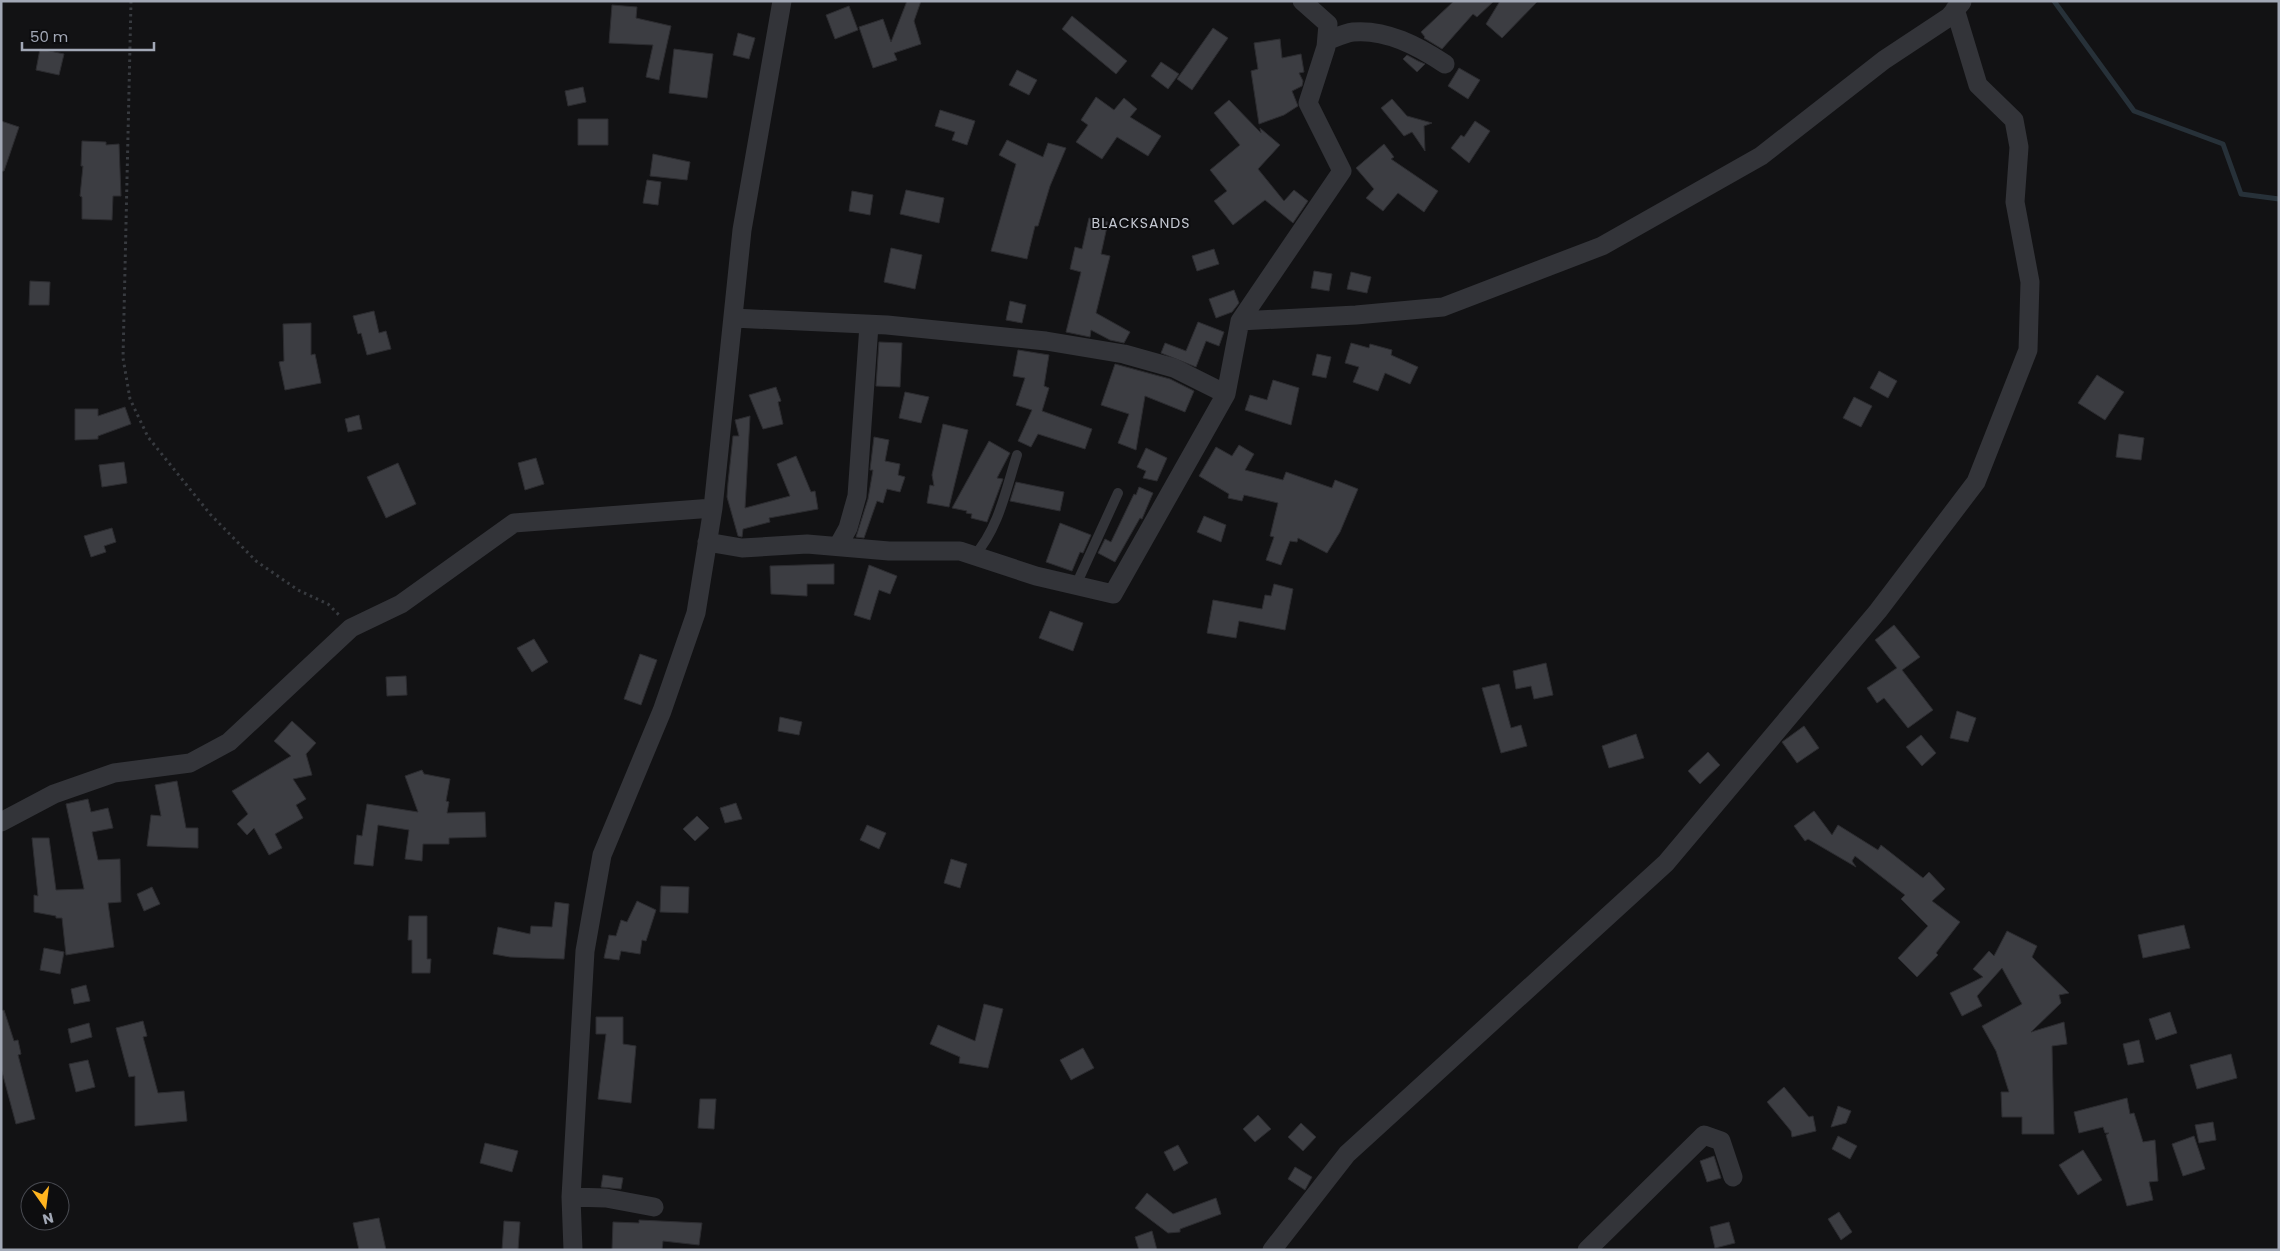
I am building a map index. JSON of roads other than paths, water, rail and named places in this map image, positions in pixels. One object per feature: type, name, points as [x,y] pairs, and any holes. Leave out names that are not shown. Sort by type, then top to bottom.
[{"type":"street","points":[[573,1250],[571,1197],[586,951],[602,855],[662,711],[696,613],[713,508],[742,230],[782,1]]},
{"type":"street","points":[[708,542],[742,548],[807,544],[889,550],[960,551],[1036,576],[1113,594],[1226,394],[1240,321],[1342,171],[1308,103],[1327,41],[1328,24],[1302,1]]},
{"type":"street","points":[[1240,321],[1356,315],[1443,307],[1602,246],[1761,156],[1884,60],[1949,17],[1959,5]]},
{"type":"street","points":[[1272,1250],[1347,1154],[1666,863],[1878,611],[1976,482],[2028,350],[2030,282],[2015,202],[2019,147],[2014,120],[1978,85],[1959,5]]},
{"type":"street","points":[[1327,41],[1352,32],[1383,34],[1426,51],[1445,64]]},
{"type":"street","points":[[733,318],[869,325],[1016,337],[1124,354],[1174,368],[1226,394]]},
{"type":"street","points":[[838,546],[848,528],[857,496],[869,325]]},
{"type":"street","points":[[1,822],[54,794],[106,776],[190,763],[229,742],[351,628],[401,604],[514,523],[713,508]]},
{"type":"street","points":[[1587,1250],[1704,1135],[1722,1141],[1733,1177]]},
{"type":"street","points":[[571,1197],[606,1198],[654,1207]]},
{"type":"lane","points":[[974,556],[985,543],[998,516],[1018,455]]},
{"type":"lane","points":[[1076,585],[1118,493]]},
{"type":"waterway","points":[[2054,1],[2134,111],[2223,144],[2241,194],[2279,199]]},
{"type":"district","name":"BLACKSANDS","points":[[1141,223]]}]
